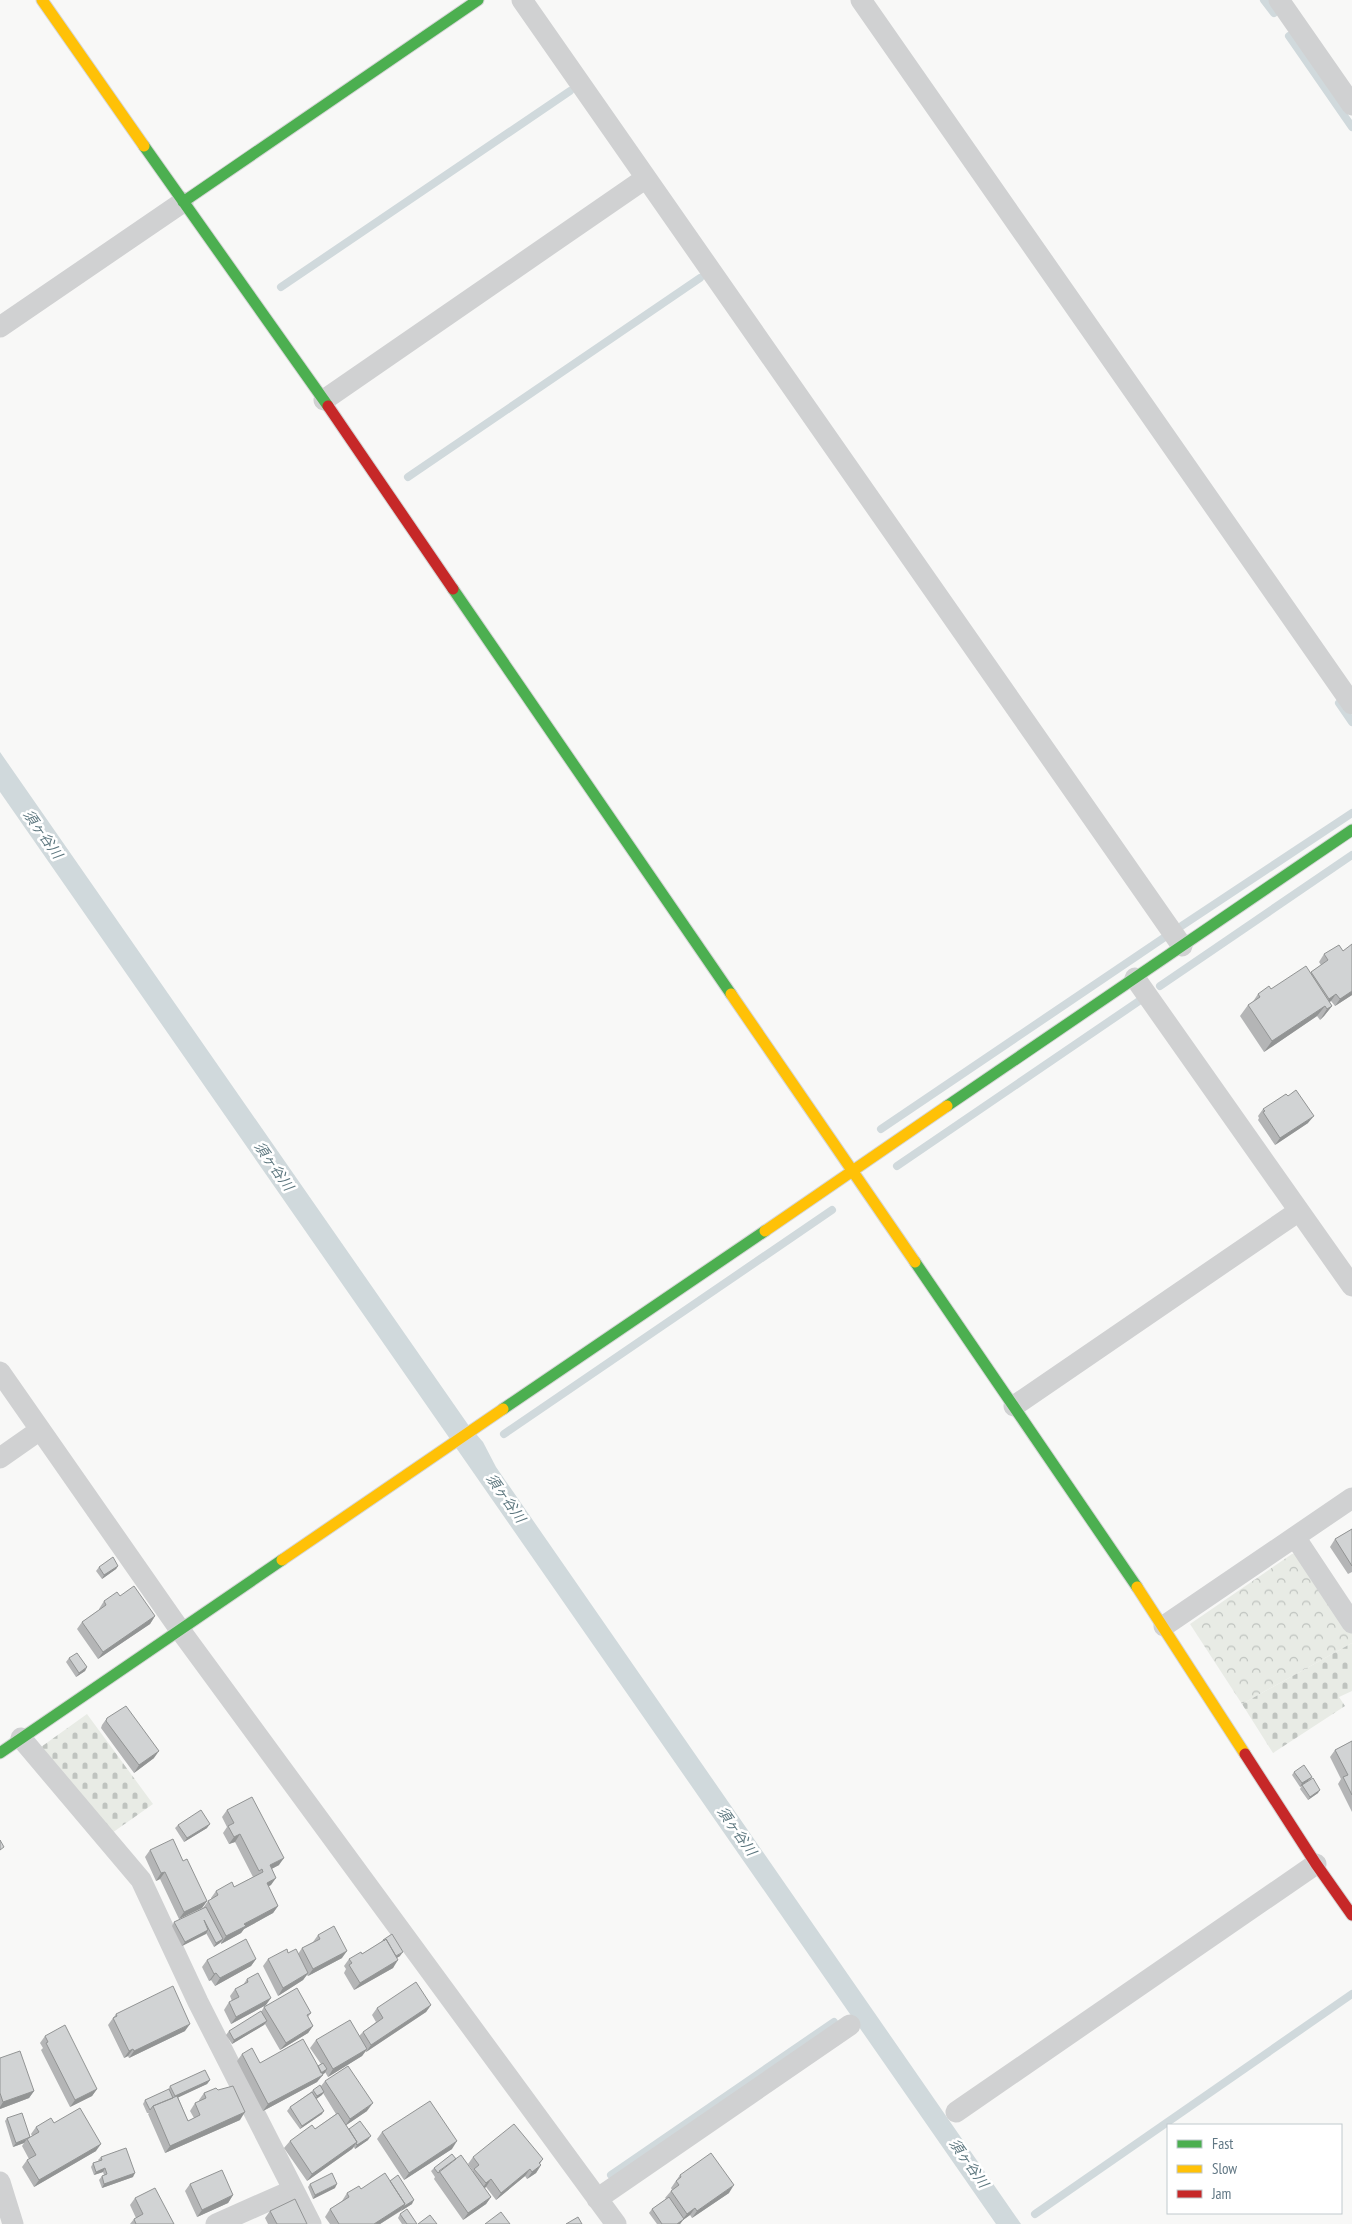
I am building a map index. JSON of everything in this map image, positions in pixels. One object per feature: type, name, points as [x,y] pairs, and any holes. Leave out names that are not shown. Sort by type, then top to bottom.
[{"type":"street","points":[[42,0],[324,400],[1014,1406],[1164,1626],[1316,1864],[1352,1915]]},
{"type":"street","points":[[0,327],[478,0]]},
{"type":"street","points":[[522,0],[1182,946]]},
{"type":"street","points":[[861,0],[1352,704]]},
{"type":"street","points":[[1279,0],[1352,105]]},
{"type":"street","points":[[324,400],[646,178]]},
{"type":"street","points":[[0,1753],[1352,830]]},
{"type":"street","points":[[1135,978],[1352,1286]]},
{"type":"street","points":[[1014,1406],[1299,1211]]},
{"type":"street","points":[[0,1372],[180,1630],[616,2224]]},
{"type":"street","points":[[0,1458],[40,1430]]},
{"type":"street","points":[[1164,1626],[1352,1498]]},
{"type":"street","points":[[1295,1537],[1352,1623]]},
{"type":"street","points":[[21,1738],[141,1880],[198,2002],[311,2224]]},
{"type":"street","points":[[956,2112],[1316,1864]]},
{"type":"street","points":[[597,2199],[850,2025]]},
{"type":"street","points":[[0,2182],[13,2224]]},
{"type":"street","points":[[216,2224],[294,2190]]},
{"type":"green space","points":[[1292,1554],[1302,1554],[1352,1633],[1352,1643],[1242,1704],[1190,1624]]},
{"type":"green space","points":[[1352,1643],[1352,1691],[1339,1697],[1345,1706],[1273,1753],[1242,1704]]},
{"type":"green space","points":[[87,1714],[153,1804],[112,1833],[41,1747]]},
{"type":"water","name":"須ヶ谷川","points":[[0,752],[469,1426],[483,1442],[496,1467],[1021,2224],[996,2224],[0,792]]},
{"type":"building","points":[[1352,944],[1352,991],[1340,999],[1336,994],[1329,999],[1311,972],[1328,960],[1324,954],[1339,945],[1343,951]]},
{"type":"building","points":[[1306,966],[1332,1006],[1327,1009],[1325,1006],[1272,1041],[1248,1005],[1260,997],[1258,994],[1269,986],[1271,989]]},
{"type":"building","points":[[1296,1090],[1314,1116],[1280,1138],[1263,1112],[1265,1111],[1263,1109],[1286,1094],[1288,1096]]},
{"type":"building","points":[[1352,1529],[1352,1566],[1335,1539]]},
{"type":"building","points":[[113,1557],[118,1566],[104,1575],[99,1567]]},
{"type":"building","points":[[134,1586],[155,1616],[103,1652],[82,1622],[106,1605],[104,1601],[117,1592],[120,1596]]},
{"type":"building","points":[[77,1653],[87,1667],[79,1673],[69,1658]]},
{"type":"building","points":[[126,1706],[159,1751],[139,1765],[106,1721],[107,1718]]},
{"type":"building","points":[[1352,1741],[1352,1795],[1343,1777],[1348,1775],[1335,1750]]},
{"type":"building","points":[[1304,1765],[1312,1777],[1302,1783],[1294,1772]]},
{"type":"building","points":[[1313,1778],[1320,1790],[1310,1797],[1302,1785]]},
{"type":"building","points":[[252,1797],[284,1858],[270,1865],[276,1878],[267,1883],[278,1906],[226,1936],[208,1901],[218,1895],[216,1891],[232,1882],[234,1887],[263,1872],[262,1869],[259,1871],[240,1834],[234,1837],[228,1826],[234,1823],[227,1810]]},
{"type":"building","points":[[201,1810],[210,1824],[187,1838],[178,1825]]},
{"type":"building","points":[[173,1839],[183,1861],[187,1859],[207,1901],[184,1912],[165,1872],[161,1873],[150,1850]]},
{"type":"building","points":[[0,1840],[4,1847],[0,1850]]},
{"type":"building","points":[[206,1907],[223,1939],[216,1943],[204,1920],[208,1930],[185,1942],[174,1922]]},
{"type":"building","points":[[334,1926],[347,1951],[313,1969],[302,1948],[320,1939],[318,1935]]},
{"type":"building","points":[[392,1934],[403,1952],[396,1956],[386,1939],[383,1940]]},
{"type":"building","points":[[246,1939],[256,1959],[220,1978],[216,1973],[214,1974],[207,1960]]},
{"type":"building","points":[[386,1939],[398,1960],[360,1983],[349,1965],[352,1963],[349,1959],[361,1952],[362,1954]]},
{"type":"building","points":[[287,1949],[288,1953],[296,1949],[308,1973],[283,1988],[268,1959]]},
{"type":"building","points":[[258,1973],[271,1998],[236,2017],[229,2002],[239,1997],[235,1989],[248,1982],[247,1979]]},
{"type":"building","points":[[416,1982],[431,2005],[371,2045],[363,2032],[383,2018],[377,2008]]},
{"type":"building","points":[[173,1986],[190,2024],[134,2051],[133,2049],[129,2051],[113,2018],[117,2016],[116,2014]]},
{"type":"building","points":[[297,1988],[311,2013],[307,2015],[313,2026],[286,2043],[264,2007]]},
{"type":"building","points":[[261,2011],[267,2021],[234,2040],[229,2031]]},
{"type":"building","points":[[350,2020],[367,2049],[333,2069],[316,2040]]},
{"type":"building","points":[[65,2025],[97,2089],[75,2100],[46,2043],[48,2042],[45,2036]]},
{"type":"building","points":[[303,2039],[323,2075],[268,2104],[242,2054],[252,2048],[260,2063]]},
{"type":"building","points":[[20,2051],[34,2091],[3,2102],[0,2093],[0,2058]]},
{"type":"building","points":[[323,2063],[327,2069],[321,2073],[318,2066]]},
{"type":"building","points":[[348,2066],[373,2103],[350,2119],[325,2081]]},
{"type":"building","points":[[205,2070],[210,2080],[175,2096],[170,2086]]},
{"type":"building","points":[[320,2085],[324,2092],[317,2096],[313,2090]]},
{"type":"building","points":[[233,2086],[245,2112],[170,2146],[153,2106],[177,2096],[188,2121],[200,2115],[195,2103],[206,2098],[204,2093],[216,2088],[218,2090]]},
{"type":"building","points":[[169,2089],[173,2098],[153,2106],[150,2110],[145,2100]]},
{"type":"building","points":[[312,2092],[324,2111],[302,2126],[290,2107]]},
{"type":"building","points":[[430,2101],[457,2141],[409,2173],[382,2132]]},
{"type":"building","points":[[80,2108],[101,2144],[39,2180],[27,2160],[36,2155],[27,2139],[39,2132],[36,2127],[51,2118],[54,2123]]},
{"type":"building","points":[[22,2113],[30,2137],[16,2143],[7,2118]]},
{"type":"building","points":[[338,2113],[357,2142],[312,2174],[290,2141],[312,2125],[315,2129]]},
{"type":"building","points":[[360,2121],[371,2136],[357,2145],[349,2129]]},
{"type":"building","points":[[514,2124],[543,2159],[539,2163],[541,2165],[532,2172],[530,2169],[501,2193],[491,2179],[486,2183],[474,2169],[479,2165],[473,2157]]},
{"type":"building","points":[[126,2148],[135,2173],[104,2184],[102,2176],[107,2174],[105,2168],[96,2172],[93,2163],[102,2160],[101,2157]]},
{"type":"building","points":[[711,2153],[734,2185],[697,2211],[695,2208],[687,2214],[671,2191],[679,2185],[676,2181],[681,2177],[680,2175]]},
{"type":"building","points":[[452,2154],[456,2159],[438,2173],[434,2168]]},
{"type":"building","points":[[461,2155],[491,2197],[468,2213],[439,2171]]},
{"type":"building","points":[[222,2170],[233,2195],[202,2210],[190,2184]]},
{"type":"building","points":[[332,2173],[337,2184],[315,2195],[310,2184]]},
{"type":"building","points":[[385,2173],[405,2204],[374,2224],[339,2224],[330,2209],[349,2197],[347,2193],[359,2186],[361,2189]]},
{"type":"building","points":[[398,2175],[414,2200],[403,2207],[405,2204],[390,2181]]},
{"type":"building","points":[[155,2188],[174,2224],[136,2224],[134,2219],[143,2214],[135,2198]]},
{"type":"building","points":[[669,2197],[684,2219],[677,2224],[662,2224],[652,2209]]},
{"type":"building","points":[[295,2199],[307,2224],[277,2224],[270,2211]]},
{"type":"building","points":[[407,2209],[417,2224],[407,2224],[400,2214]]},
{"type":"building","points":[[501,2212],[510,2224],[485,2224]]},
{"type":"building","points":[[430,2215],[437,2224],[418,2224]]},
{"type":"building","points":[[578,2217],[582,2224],[566,2224]]},
{"type":"waterway","points":[[1264,0],[1274,13]]},
{"type":"waterway","points":[[1289,36],[1352,127]]},
{"type":"waterway","points":[[281,287],[570,91]]},
{"type":"waterway","points":[[408,477],[700,278]]},
{"type":"waterway","points":[[1339,703],[1352,722]]},
{"type":"waterway","points":[[1180,927],[1352,813]]},
{"type":"waterway","points":[[1160,986],[1352,855]]},
{"type":"waterway","points":[[881,1129],[1165,937]]},
{"type":"waterway","points":[[897,1166],[1142,999]]},
{"type":"waterway","points":[[504,1434],[832,1210]]},
{"type":"waterway","points":[[1035,2214],[1352,1994]]},
{"type":"waterway","points":[[611,2175],[834,2022]]},
{"type":"traffic: fast","points":[[183,202],[478,0]]},
{"type":"traffic: fast","points":[[144,146],[328,406]]},
{"type":"traffic: fast","points":[[453,589],[731,994]]},
{"type":"traffic: fast","points":[[947,1106],[1352,830]]},
{"type":"traffic: fast","points":[[503,1409],[765,1231]]},
{"type":"traffic: fast","points":[[915,1262],[1137,1587]]},
{"type":"traffic: fast","points":[[0,1753],[282,1560]]},
{"type":"traffic: slow","points":[[42,0],[144,146]]},
{"type":"traffic: slow","points":[[731,994],[915,1262]]},
{"type":"traffic: slow","points":[[765,1231],[947,1106]]},
{"type":"traffic: slow","points":[[282,1560],[503,1409]]},
{"type":"traffic: slow","points":[[1137,1587],[1245,1754]]},
{"type":"traffic: jam","points":[[328,406],[453,589]]},
{"type":"traffic: jam","points":[[1245,1754],[1316,1864],[1352,1915]]}]
